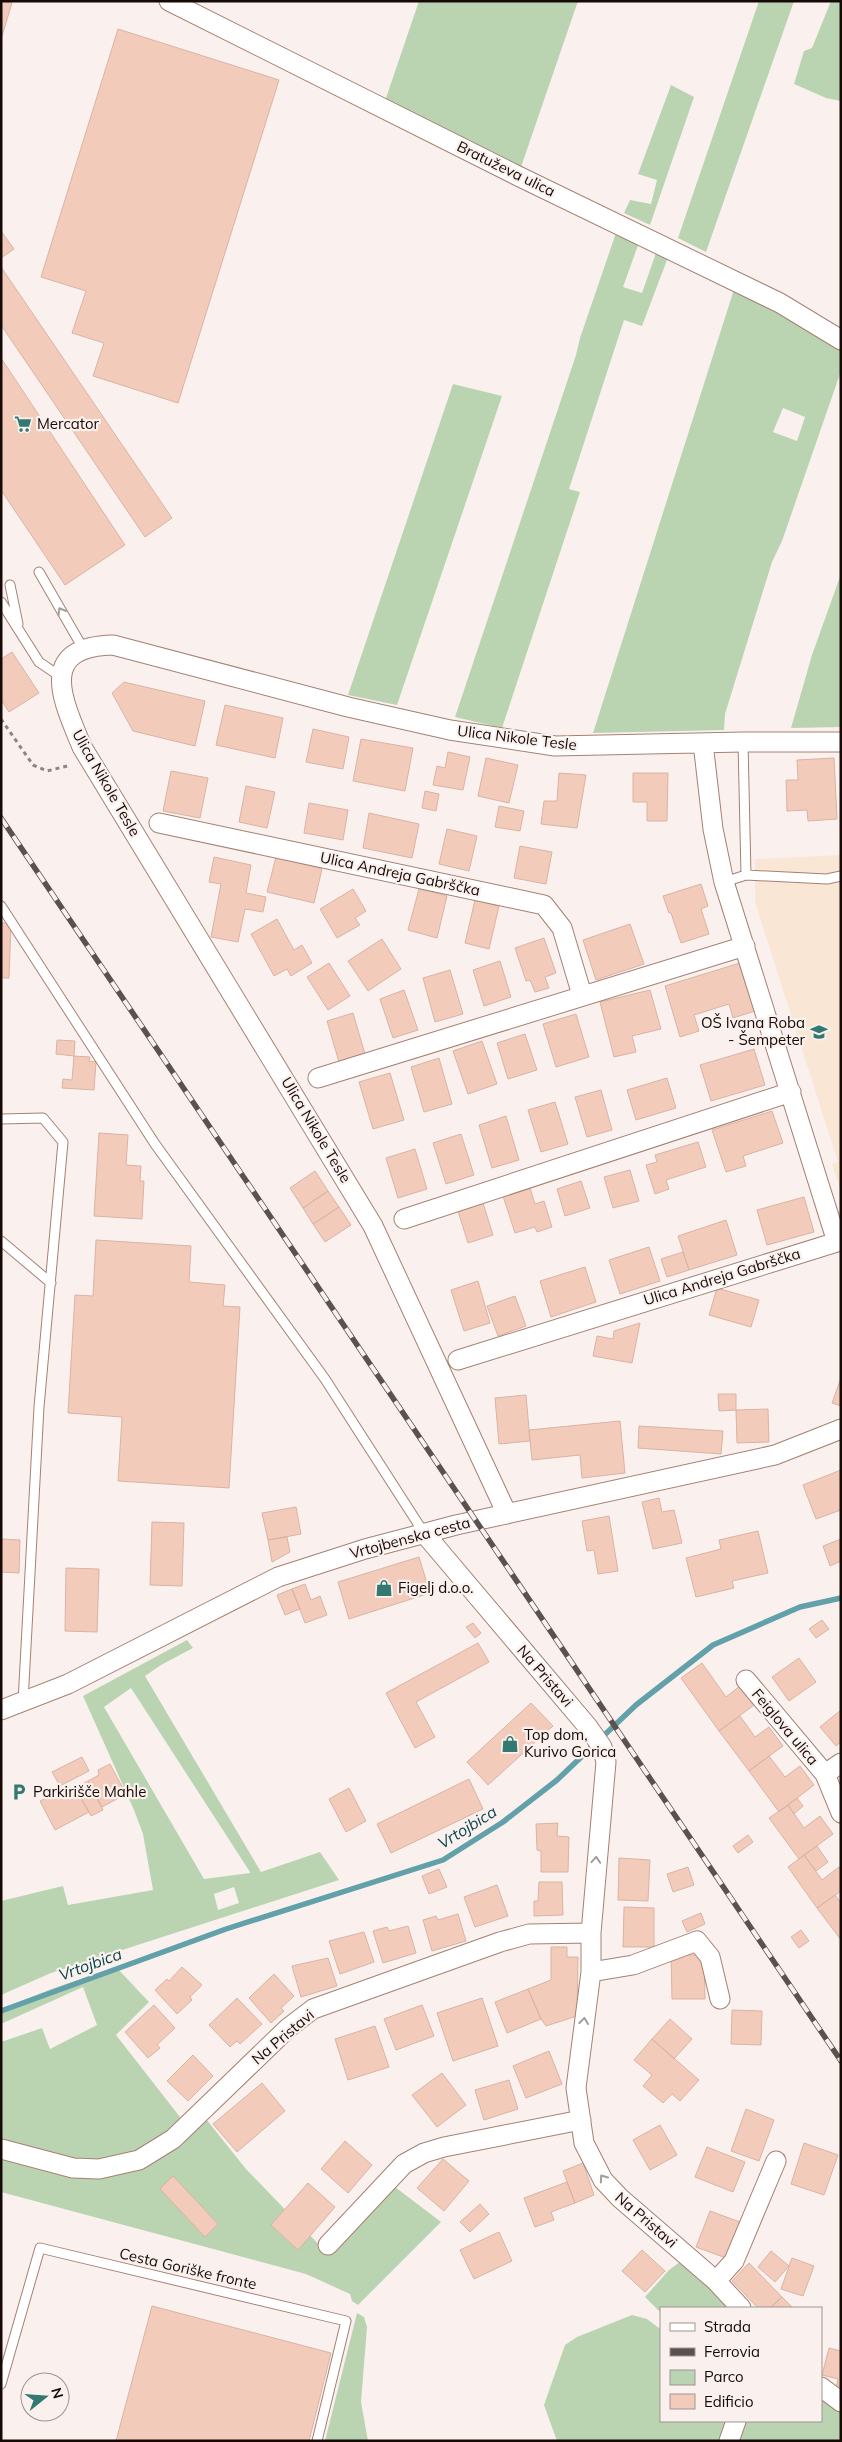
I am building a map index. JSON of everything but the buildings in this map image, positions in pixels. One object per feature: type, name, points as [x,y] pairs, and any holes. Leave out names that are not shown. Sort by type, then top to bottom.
[{"type":"street","name":"Bratuževa ulica","points":[[169,1],[516,175],[780,303],[841,340]]},
{"type":"street","name":"Ulica Nikole Tesle","points":[[507,1514],[373,1226],[89,758],[63,702],[61,677],[70,657],[93,646],[113,645],[366,711],[450,730],[555,746],[841,742]]},
{"type":"street","name":"Ulica Andreja Gabrščka","points":[[458,1360],[837,1242],[724,882],[713,828],[704,743]]},
{"type":"street","name":"Ulica Andreja Gabrščka","points":[[159,823],[544,905],[562,928],[582,995]]},
{"type":"street","points":[[318,1078],[745,946]]},
{"type":"street","points":[[404,1219],[791,1092]]},
{"type":"street","name":"Vrtojbenska cesta","points":[[1,1710],[68,1684],[278,1577],[365,1549],[424,1533],[776,1455],[841,1429]]},
{"type":"street","name":"Na Pristavi","points":[[424,1533],[588,1727],[602,1747],[606,1762],[591,1933],[591,1972],[576,2088],[584,2143],[603,2180],[620,2198],[716,2281],[740,2307]]},
{"type":"street","name":"Feiglova ulica","points":[[746,1680],[825,1774],[841,1813]]},
{"type":"street","name":"Feiglova ulica","points":[[825,1774],[841,1763]]},
{"type":"street","name":"Na Pristavi","points":[[1,2149],[73,2168],[99,2169],[139,2160],[173,2139],[288,2028],[313,2009],[507,1940],[529,1934],[591,1933]]},
{"type":"street","points":[[591,1972],[634,1965],[697,1940],[710,1957],[720,1999]]},
{"type":"street","points":[[328,2245],[404,2164],[424,2153],[444,2147],[581,2120]]},
{"type":"street","points":[[716,2281],[734,2261],[776,2161]]},
{"type":"street","points":[[822,2387],[841,2402]]},
{"type":"street","points":[[729,2441],[736,2422]]},
{"type":"lane","points":[[39,572],[84,650]]},
{"type":"lane","points":[[10,585],[19,630]]},
{"type":"lane","points":[[1,602],[39,662],[61,677]]},
{"type":"lane","points":[[743,742],[746,875]]},
{"type":"lane","points":[[724,882],[746,875],[827,879],[841,876]]},
{"type":"lane","points":[[1,906],[155,1144],[325,1379],[424,1533]]},
{"type":"lane","points":[[1,1119],[43,1118],[63,1142],[39,1407],[23,1702]]},
{"type":"lane","points":[[1,1241],[51,1283]]},
{"type":"lane","name":"Cesta Goriške fronte","points":[[1,2384],[40,2248],[346,2320],[317,2441]]},
{"type":"path","points":[[1,719],[33,765],[47,771],[89,758]]},
{"type":"shaded area","name":"OŠ Ivana Roba - Šempeter","points":[[841,855],[841,1192],[832,1164],[838,1162],[755,902],[755,859]]},
{"type":"green space","points":[[419,1],[578,1],[521,167],[385,101]]},
{"type":"green space","points":[[759,1],[794,1],[706,252],[678,238]]},
{"type":"green space","points":[[831,1],[841,1],[841,101],[826,98],[794,84],[804,51],[812,48]]},
{"type":"green space","points":[[671,85],[694,97],[650,225],[624,213],[630,200],[651,204],[657,180],[638,174]]},
{"type":"green space","points":[[618,227],[641,237],[623,287],[642,293],[658,247],[670,252],[642,326],[624,320],[569,489],[580,492],[502,728],[455,717],[576,355],[580,338]]},
{"type":"green space","points":[[736,283],[841,348],[841,371],[782,541],[772,562],[725,714],[724,730],[593,733]],"holes":[[[783,408],[805,417],[797,441],[773,432]]]},
{"type":"green space","points":[[453,384],[502,396],[397,705],[348,695]]},
{"type":"green space","points":[[841,574],[841,727],[791,728],[812,655]]},
{"type":"green space","points":[[187,1640],[193,1648],[145,1676],[261,1872],[320,1852],[339,1880],[51,1973],[1,1995],[1,1901],[63,1886],[68,1905],[153,1890],[143,1834],[83,1696]],"holes":[[[131,1688],[250,1872],[250,1873],[204,1879],[104,1707]],[[234,1887],[239,1903],[218,1910],[214,1894]]]},
{"type":"green space","points":[[116,1967],[149,2002],[116,2035],[180,2117],[176,2125],[142,2150],[86,2164],[1,2143],[1,2042],[42,2028],[50,2049],[97,2025],[83,1987],[1,2024],[1,2009],[54,1988]]},
{"type":"green space","points":[[206,2119],[246,2169],[328,2254],[395,2187],[441,2222],[358,2305],[352,2301],[350,2294],[306,2274],[1,2192],[1,2154],[81,2176]]},
{"type":"green space","points":[[684,2259],[733,2307],[660,2307],[660,2312],[645,2297],[669,2270]]},
{"type":"green space","points":[[357,2313],[364,2317],[367,2327],[361,2402],[368,2441],[325,2441]]},
{"type":"green space","points":[[632,2315],[647,2319],[660,2327],[660,2422],[822,2422],[822,2394],[841,2412],[841,2441],[557,2441],[544,2405],[565,2345],[577,2337]]},
{"type":"waterway","name":"Vrtojbica","points":[[1,2011],[226,1929],[443,1860],[503,1822],[557,1780],[636,1705],[713,1645],[800,1607],[841,1598]]},
{"type":"railway","points":[[1,818],[841,2061]]},
{"type":"place","name":"Mercator","points":[[23,424]]},
{"type":"place","name":"OŠ Ivana Roba - Šempeter","points":[[819,1032]]},
{"type":"place","name":"Figelj d.o.o.","points":[[384,1588]]},
{"type":"place","name":"Top dom, Kurivo Gorica","points":[[510,1744]]},
{"type":"place","name":"Parkirišče Mahle","points":[[19,1792]]}]
